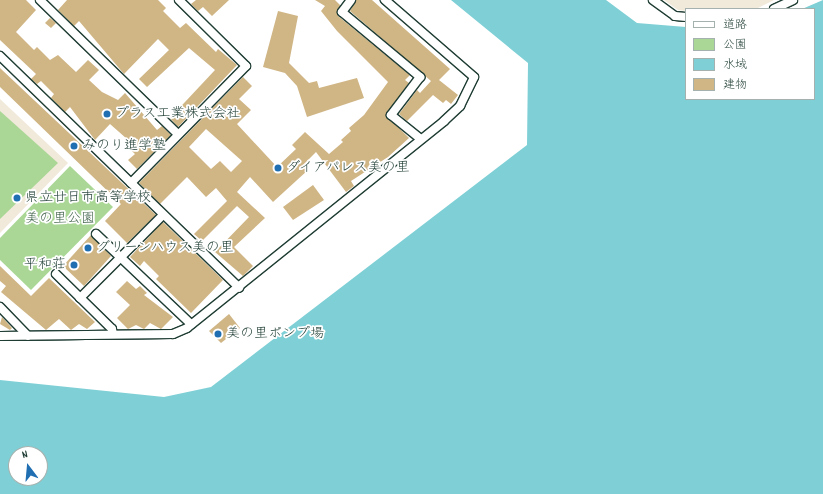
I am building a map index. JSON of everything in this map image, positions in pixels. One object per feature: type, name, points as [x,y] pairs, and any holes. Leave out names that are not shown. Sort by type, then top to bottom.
[{"type":"street","points":[[40,0],[178,134]]},
{"type":"street","points":[[132,183],[178,134],[246,66],[179,0]]},
{"type":"street","points":[[351,0],[342,12],[420,77],[391,115],[421,139]]},
{"type":"street","points":[[0,336],[173,334],[192,324],[239,288],[460,106],[474,77],[385,0]]},
{"type":"street","points":[[652,0],[675,16],[685,17]]},
{"type":"street","points":[[776,8],[793,0]]},
{"type":"street","points":[[0,56],[239,288]]},
{"type":"street","points":[[80,298],[120,256],[163,215]]},
{"type":"street","points":[[96,234],[192,324]]},
{"type":"street","points":[[56,274],[113,334]]},
{"type":"street","points":[[0,307],[28,336]]},
{"type":"shaded area","points":[[664,0],[774,0],[758,8],[685,8],[685,11],[678,10]]},
{"type":"shaded area","name":"県立廿日市高等学校","points":[[0,99],[68,163],[0,233]]},
{"type":"green space","name":"県立廿日市高等学校","points":[[0,111],[58,163],[0,219]]},
{"type":"green space","name":"美の里公園","points":[[70,166],[113,207],[31,290],[0,260],[0,238]]},
{"type":"water","points":[[451,0],[606,0],[637,23],[685,27],[685,100],[815,100],[815,8],[804,8],[823,0],[823,494],[0,494],[0,380],[164,397],[211,387],[527,145],[528,63]]},
{"type":"building","points":[[0,0],[26,0],[36,10],[16,32],[34,50],[37,47],[50,60],[58,55],[76,72],[88,60],[99,70],[89,80],[102,92],[118,100],[125,93],[157,130],[162,126],[171,135],[137,169],[128,160],[135,154],[124,143],[127,139],[110,124],[95,140],[70,107],[65,112],[51,98],[54,94],[41,81],[37,84],[31,79],[36,74],[0,40]]},
{"type":"building","points":[[67,0],[158,0],[166,8],[163,11],[180,28],[186,23],[216,52],[218,49],[237,65],[178,127],[170,118],[215,70],[189,48],[147,87],[139,79],[169,50],[158,39],[124,74],[79,21],[74,26],[58,10]]},
{"type":"building","points":[[196,0],[229,0],[212,16],[203,7],[198,11],[191,4]]},
{"type":"building","points":[[315,0],[335,0],[340,5],[338,16],[410,75],[405,80],[409,83],[386,115],[409,138],[388,157],[351,181],[354,186],[346,192],[316,152],[303,165],[308,170],[273,202],[250,177],[237,192],[265,218],[234,247],[253,266],[243,276],[215,252],[249,217],[237,206],[202,241],[194,234],[227,201],[216,188],[206,197],[187,177],[160,204],[139,183],[243,77],[252,86],[239,99],[251,110],[237,124],[277,167],[296,149],[292,145],[305,132],[329,154],[343,142],[341,140],[351,131],[349,128],[364,115],[388,82],[337,31],[321,11],[325,6]],"holes":[[[206,129],[242,161],[231,172],[220,161],[211,169],[189,147]]]},
{"type":"building","points":[[356,0],[372,0],[450,69],[439,80],[458,95],[451,104],[446,100],[443,103],[433,95],[407,121],[399,114],[417,90],[420,93],[431,81],[350,11]]},
{"type":"building","points":[[278,11],[298,16],[289,63],[309,83],[317,81],[319,88],[357,78],[364,98],[307,117],[297,86],[285,73],[263,67]]},
{"type":"building","points":[[50,18],[56,23],[51,28],[45,23]]},
{"type":"building","points":[[0,68],[156,215],[127,243],[105,221],[121,204],[0,87]]},
{"type":"building","points":[[313,185],[324,200],[293,220],[283,207]]},
{"type":"building","points":[[163,222],[223,280],[191,313],[156,279],[159,276],[144,261],[140,266],[130,257]]},
{"type":"building","points":[[91,235],[111,256],[84,286],[63,266]]},
{"type":"building","points":[[0,266],[31,296],[49,278],[95,322],[87,329],[79,324],[71,330],[59,319],[46,330],[1,292],[6,286],[0,281]]},
{"type":"building","points":[[127,281],[136,289],[140,286],[147,293],[144,295],[173,317],[161,329],[150,323],[144,329],[136,325],[128,329],[117,318],[130,305],[116,292]]},
{"type":"building","points":[[229,314],[240,328],[221,343],[209,331]]},
{"type":"building","points":[[2,317],[12,328],[10,330],[0,324]]},
{"type":"place","name":"プラス工業株式会社","points":[[107,114]]},
{"type":"place","name":"みのり進学塾","points":[[74,146]]},
{"type":"place","name":"ダイアパレス美の里","points":[[278,168]]},
{"type":"place","name":"県立廿日市高等学校","points":[[17,198]]},
{"type":"place","name":"グリーンハウス美の里","points":[[88,248]]},
{"type":"place","name":"平和荘","points":[[74,265]]},
{"type":"place","name":"美の里ポンプ場","points":[[218,334]]}]
